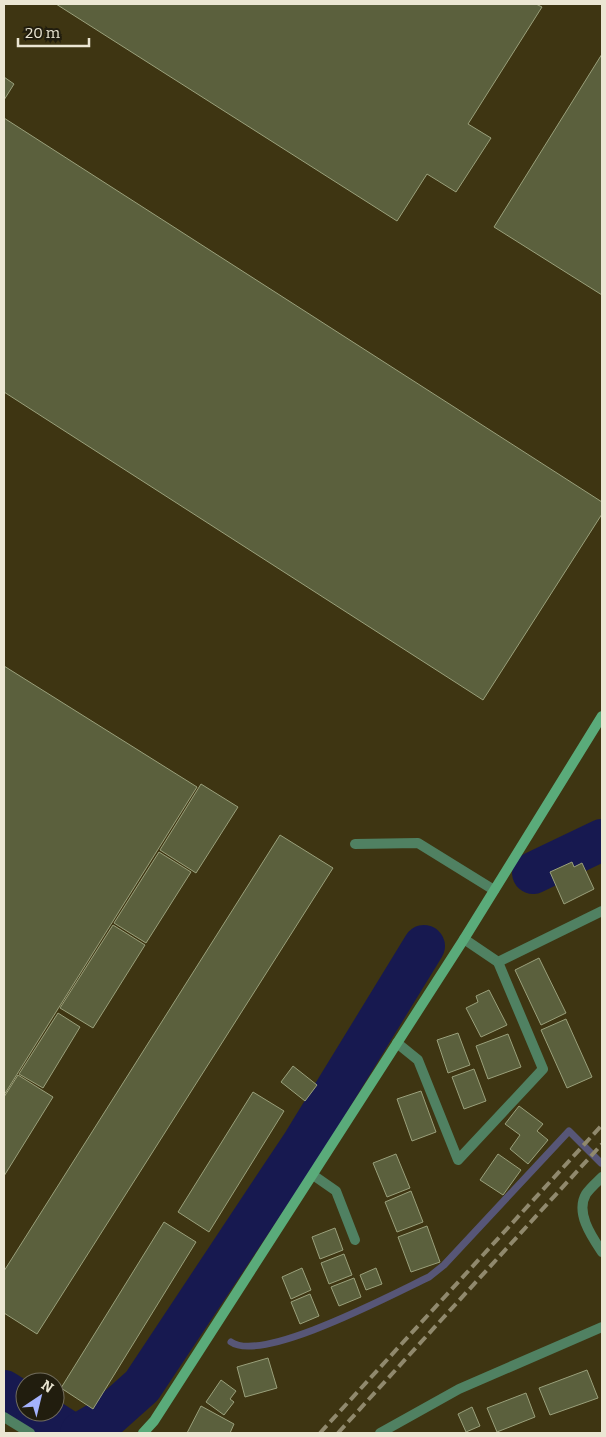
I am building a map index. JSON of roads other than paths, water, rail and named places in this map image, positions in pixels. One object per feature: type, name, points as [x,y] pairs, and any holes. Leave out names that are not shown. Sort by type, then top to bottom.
[{"type":"street","points":[[143,1433],[154,1421],[397,1044],[602,716]]},
{"type":"street","points":[[356,844],[418,843],[494,890]]},
{"type":"street","points":[[498,962],[602,911]]},
{"type":"street","points":[[397,1044],[418,1060],[458,1160],[543,1069],[498,962],[464,938]]},
{"type":"street","points":[[313,1175],[336,1191],[355,1240]]},
{"type":"street","points":[[602,1177],[586,1195],[584,1216],[592,1238],[602,1252]]},
{"type":"street","points":[[380,1433],[459,1389],[602,1327]]},
{"type":"street","points":[[4,1417],[30,1433]]},
{"type":"waterway","points":[[533,873],[602,840]]},
{"type":"waterway","points":[[81,1433],[105,1419],[142,1386],[304,1142],[424,946]]},
{"type":"waterway","points":[[231,1342],[247,1346],[270,1343],[298,1335],[329,1324],[429,1277],[444,1265],[569,1131],[602,1162]]},
{"type":"waterway","points":[[188,1316],[193,1319]]},
{"type":"waterway","points":[[4,1391],[15,1398]]},
{"type":"waterway","points":[[53,1422],[70,1433]]},
{"type":"railway","points":[[320,1433],[602,1125]]},
{"type":"railway","points":[[338,1433],[602,1144]]}]
